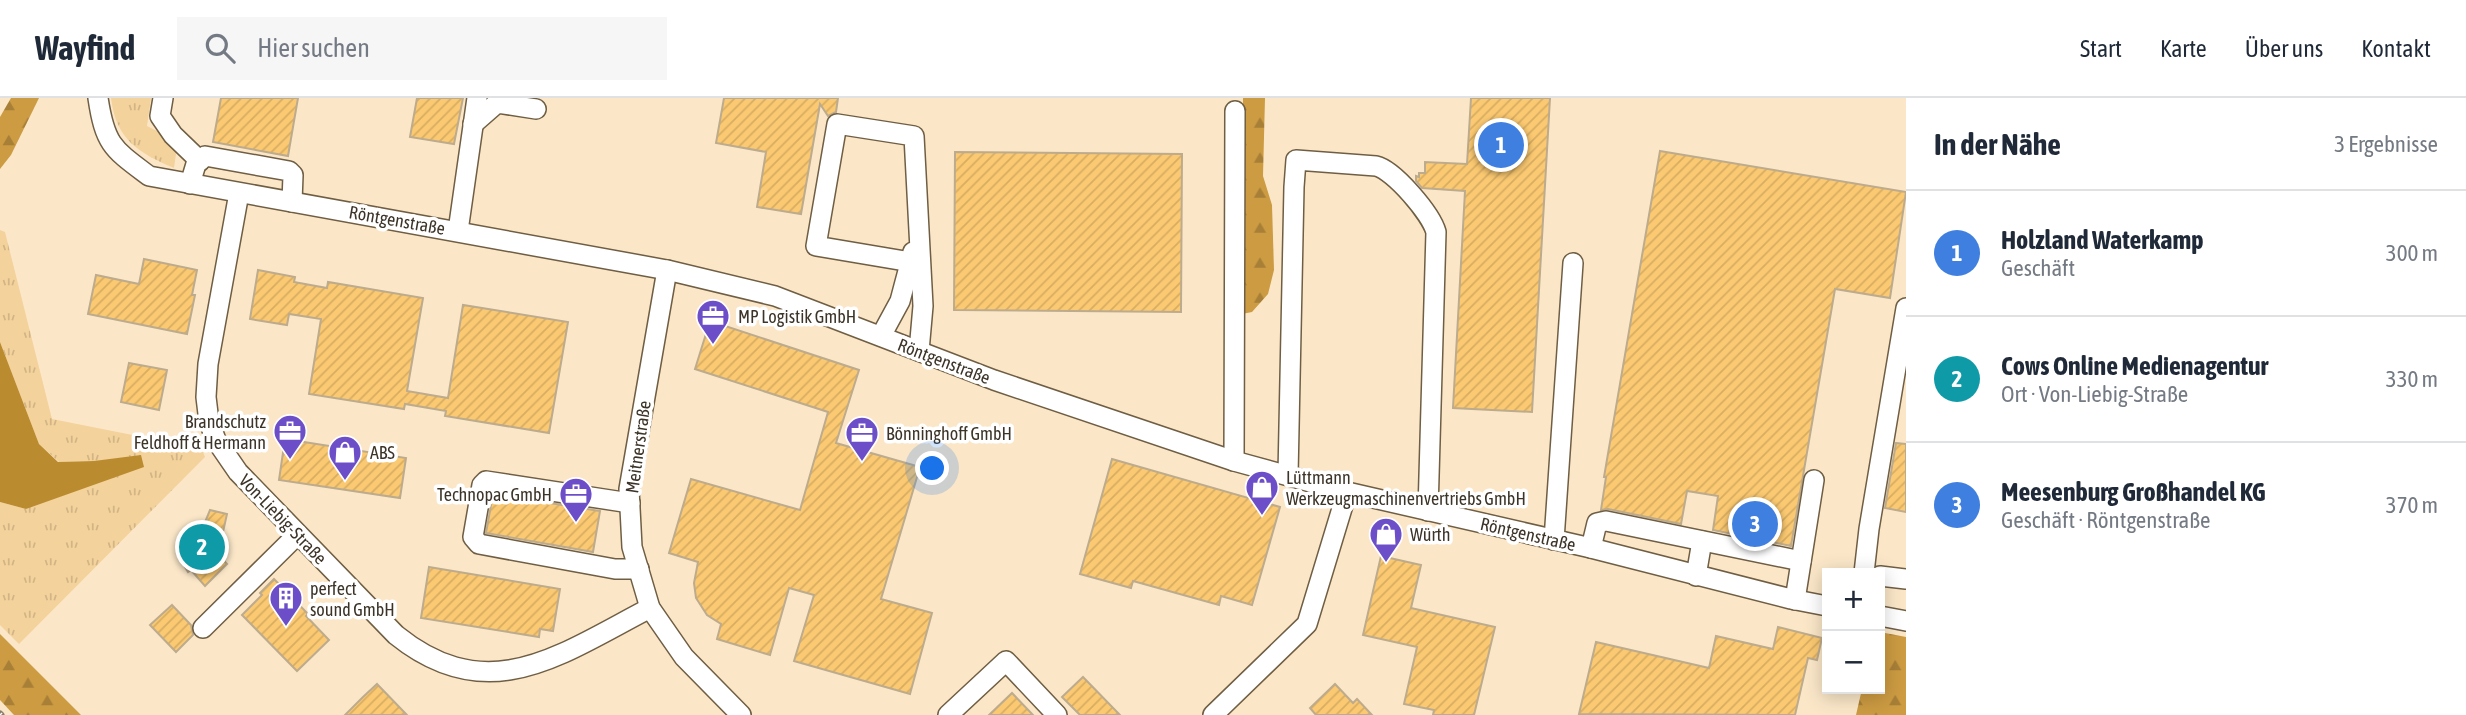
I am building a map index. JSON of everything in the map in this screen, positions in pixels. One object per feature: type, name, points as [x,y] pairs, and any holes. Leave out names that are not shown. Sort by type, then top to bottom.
[{"type":"street","name":"Röntgenstraße","points":[[98,98],[102,124],[115,151],[149,176],[667,270],[775,296],[994,380],[1234,461],[1347,492],[1822,605]]},
{"type":"street","points":[[163,98],[160,116],[173,135],[200,161]]},
{"type":"street","points":[[457,231],[477,98]]},
{"type":"street","points":[[473,124],[497,103],[536,109]]},
{"type":"street","points":[[1234,461],[1235,111]]},
{"type":"street","points":[[911,262],[816,246],[837,124],[914,136],[923,306],[919,351]]},
{"type":"street","points":[[190,184],[196,164],[205,156],[289,172],[293,175],[292,202]]},
{"type":"street","points":[[1288,475],[1296,160],[1376,166],[1386,170],[1428,214],[1436,232],[1428,510]]},
{"type":"street","name":"Von-Liebig-Straße","points":[[239,194],[208,364],[206,397],[209,422],[223,453],[298,536],[396,635],[410,646],[453,667],[484,672],[518,669],[542,663],[650,608]]},
{"type":"street","points":[[881,336],[900,301],[911,262],[919,216]]},
{"type":"street","points":[[1554,540],[1573,263]]},
{"type":"street","name":"Meitnerstraße","points":[[667,270],[629,489],[632,547],[650,608],[684,657],[741,715]]},
{"type":"street","points":[[1865,568],[1906,308]]},
{"type":"street","points":[[630,503],[488,480],[482,485],[474,537],[479,544],[615,569],[639,569]]},
{"type":"street","points":[[1795,600],[1814,480]]},
{"type":"street","points":[[1213,715],[1307,624],[1347,492]]},
{"type":"street","points":[[1591,548],[1597,523],[1600,521],[1801,561]]},
{"type":"street","points":[[203,628],[298,536]]},
{"type":"street","points":[[1696,576],[1702,541]]},
{"type":"street","points":[[1885,577],[1906,579]]},
{"type":"street","points":[[1885,617],[1906,621]]},
{"type":"street","points":[[948,715],[1006,661],[1057,715]]},
{"type":"green space","points":[[11,98],[39,98],[11,155],[0,169],[0,117]]},
{"type":"green space","points":[[111,98],[151,98],[147,126],[163,134],[177,147],[174,168],[150,157],[131,143],[118,125]]},
{"type":"green space","points":[[1243,98],[1265,98],[1263,176],[1272,205],[1274,270],[1268,294],[1252,312],[1242,314]]},
{"type":"green space","points":[[0,230],[5,232],[52,419],[183,445],[198,439],[205,457],[19,644],[0,625],[0,502],[26,509],[94,461],[59,462],[39,444],[0,342]]},
{"type":"green space","points":[[1885,633],[1906,637],[1906,715],[1856,715],[1861,694],[1885,694]]},
{"type":"green space","points":[[0,634],[81,715],[14,715],[0,700]]},
{"type":"shaded area","points":[[0,342],[39,444],[58,462],[141,455],[144,467],[26,509],[0,502]]},
{"type":"building","points":[[221,98],[298,98],[288,156],[213,142]]},
{"type":"building","points":[[417,98],[463,98],[454,144],[410,137]]},
{"type":"building","points":[[724,98],[838,98],[836,112],[828,116],[820,104],[801,214],[757,207],[766,152],[716,143]]},
{"type":"building","points":[[1471,98],[1550,98],[1532,412],[1453,408],[1465,191],[1422,188],[1416,181],[1416,176],[1425,173],[1425,162],[1467,164]]},
{"type":"building","points":[[1660,151],[1906,192],[1890,298],[1835,289],[1791,546],[1713,530],[1718,496],[1687,491],[1681,524],[1608,509],[1601,510],[1604,477]]},
{"type":"building","points":[[955,152],[1182,154],[1181,312],[954,310]]},
{"type":"building","points":[[144,259],[197,270],[187,334],[88,314],[96,275],[139,284]]},
{"type":"building","points":[[258,270],[295,277],[294,282],[327,288],[328,282],[423,298],[407,391],[448,398],[463,305],[568,322],[549,433],[445,416],[446,411],[405,404],[404,409],[309,394],[321,319],[289,314],[287,325],[250,319]]},
{"type":"building","points":[[710,321],[859,370],[836,443],[920,467],[881,599],[932,613],[910,694],[794,661],[814,595],[789,588],[770,655],[717,639],[721,624],[707,615],[696,598],[694,583],[698,562],[669,553],[691,479],[800,510],[828,412],[695,369]]},
{"type":"building","points":[[129,363],[167,370],[159,410],[121,402]]},
{"type":"building","points":[[285,439],[406,458],[400,498],[279,480]]},
{"type":"building","points":[[1896,443],[1906,444],[1906,512],[1885,508]]},
{"type":"building","points":[[1112,459],[1280,507],[1252,605],[1221,596],[1219,605],[1133,581],[1131,588],[1080,574]]},
{"type":"building","points":[[493,494],[600,511],[593,552],[486,533]]},
{"type":"building","points":[[210,510],[227,514],[223,532],[213,549],[227,564],[205,586],[191,570],[188,572],[179,557],[199,537]]},
{"type":"building","points":[[1381,556],[1421,565],[1411,608],[1495,627],[1474,715],[1433,715],[1434,710],[1404,704],[1417,647],[1363,635]]},
{"type":"building","points":[[429,567],[560,589],[553,631],[540,629],[539,637],[421,618]]},
{"type":"building","name":"perfect sound GmbH","points":[[274,579],[329,640],[297,671],[242,615]]},
{"type":"building","points":[[172,605],[191,625],[193,635],[176,652],[150,625]]},
{"type":"building","points":[[1778,627],[1822,638],[1817,660],[1808,658],[1795,715],[1579,714],[1596,642],[1709,668],[1716,636],[1773,649]]},
{"type":"building","points":[[1083,677],[1120,715],[1080,715],[1062,697]]},
{"type":"building","points":[[377,684],[407,715],[345,715],[363,697]]},
{"type":"building","points":[[1335,684],[1353,703],[1357,699],[1372,715],[1316,715],[1310,708]]},
{"type":"building","points":[[1012,693],[1033,715],[989,715]]},
{"type":"place","name":"Holzland Waterkamp","points":[[1501,145]]},
{"type":"place","name":"MP Logistik GmbH","points":[[713,346]]},
{"type":"place","name":"Brandschutz Feldhoff & Hermann","points":[[290,461]]},
{"type":"place","name":"Bönninghoff GmbH","points":[[862,463]]},
{"type":"place","name":"ABS","points":[[345,482]]},
{"type":"place","name":"Lüttmann Werkzeugmaschinenvertriebs GmbH","points":[[1262,517]]},
{"type":"place","name":"Technopac GmbH","points":[[576,524]]},
{"type":"place","name":"Meesenburg Großhandel KG","points":[[1755,524]]},
{"type":"place","name":"Cows Online Medienagentur","points":[[202,547]]},
{"type":"place","name":"Würth","points":[[1386,564]]},
{"type":"place","name":"perfect sound GmbH","points":[[286,628]]}]
